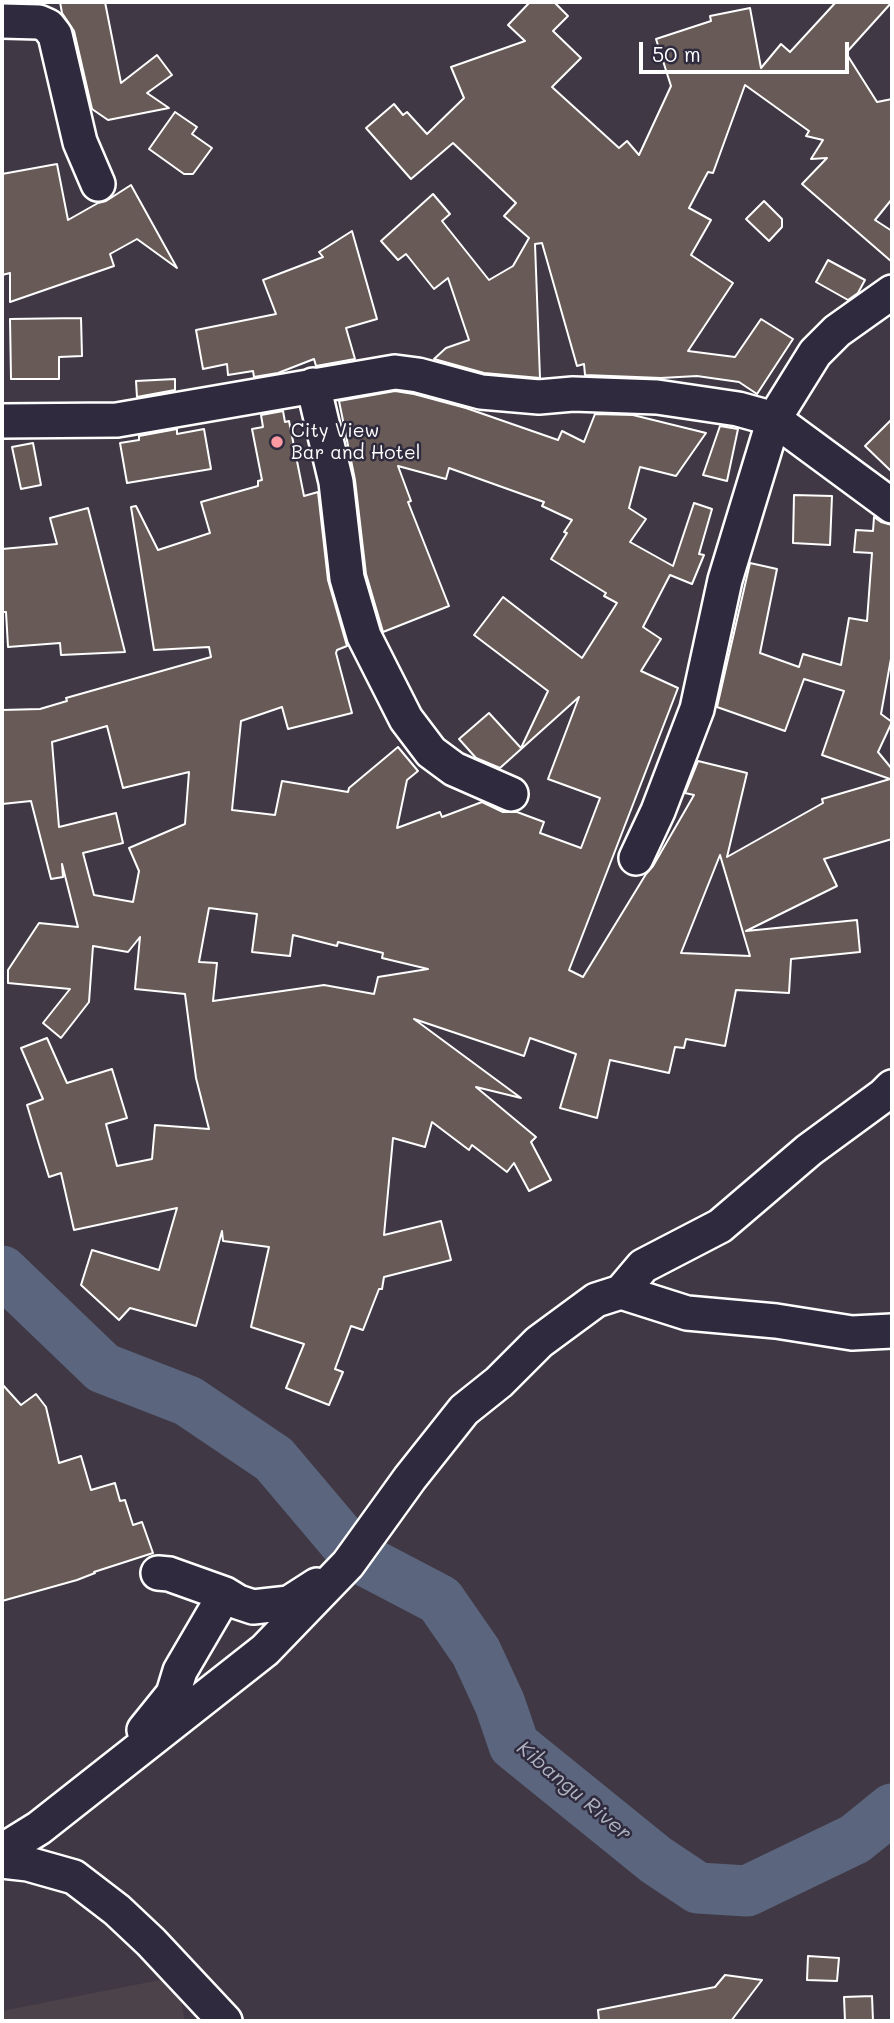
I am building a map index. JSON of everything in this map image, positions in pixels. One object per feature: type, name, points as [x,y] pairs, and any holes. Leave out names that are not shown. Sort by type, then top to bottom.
[{"type":"street","points":[[2,21],[38,22],[48,26],[55,35],[80,142],[98,184]]},
{"type":"street","points":[[636,858],[658,811],[697,709],[725,580],[774,419],[815,353],[837,331],[892,292]]},
{"type":"street","points":[[2,421],[117,420],[395,372],[418,375],[481,392],[539,397],[573,394],[657,397],[738,409],[774,419],[892,506]]},
{"type":"street","points":[[313,385],[336,482],[347,578],[364,636],[406,719],[431,752],[454,769],[511,794]]},
{"type":"street","points":[[2,1851],[39,1828],[265,1650],[348,1564],[410,1478],[464,1410],[499,1382],[549,1335],[596,1300],[621,1292],[643,1266],[720,1226],[809,1150],[884,1096],[892,1087]]},
{"type":"street","points":[[621,1292],[687,1313],[776,1321],[852,1333],[892,1331]]},
{"type":"street","points":[[158,1573],[169,1574],[225,1594],[253,1607],[289,1603],[348,1564]]},
{"type":"street","points":[[106,1775],[173,1694],[180,1671],[225,1594]]},
{"type":"street","points":[[2,1861],[28,1864],[74,1878],[117,1910],[151,1942],[225,2021]]},
{"type":"shaded area","points":[[176,1977],[185,2021],[2,2021],[2,2011]]},
{"type":"building","points":[[60,2],[105,2],[121,83],[157,55],[172,75],[147,93],[169,108],[108,120],[92,109],[74,31],[62,13]]},
{"type":"building","points":[[530,2],[554,2],[568,16],[553,31],[581,58],[552,87],[619,148],[627,141],[639,155],[671,86],[656,39],[711,21],[710,16],[750,8],[761,68],[781,44],[790,52],[836,2],[892,2],[846,53],[877,102],[892,99],[892,199],[875,220],[892,231],[892,262],[802,184],[827,158],[811,159],[823,140],[806,136],[809,131],[745,85],[713,173],[708,172],[689,208],[711,220],[691,255],[733,283],[688,351],[735,357],[761,319],[793,339],[757,394],[739,382],[697,376],[661,378],[585,375],[584,364],[577,366],[542,243],[535,244],[540,378],[484,373],[434,359],[446,348],[469,340],[448,278],[434,289],[406,254],[398,260],[381,241],[433,194],[450,214],[442,221],[489,280],[513,266],[529,238],[504,216],[516,203],[453,143],[411,179],[366,128],[394,104],[403,115],[407,112],[427,134],[464,98],[451,67],[525,41],[508,25]]},
{"type":"building","points":[[175,112],[197,127],[192,134],[212,148],[193,174],[184,174],[149,149]]},
{"type":"building","points":[[57,164],[68,220],[131,185],[177,268],[137,239],[110,254],[114,266],[10,302],[10,273],[2,275],[2,174]]},
{"type":"building","points":[[764,201],[782,219],[782,227],[769,241],[746,219]]},
{"type":"building","points":[[352,231],[377,319],[346,328],[355,359],[316,366],[314,359],[278,373],[254,377],[253,371],[228,375],[227,364],[203,369],[196,330],[276,314],[263,280],[323,257],[319,252]]},
{"type":"building","points":[[828,260],[865,280],[858,293],[848,300],[816,282]]},
{"type":"building","points":[[81,318],[82,356],[59,357],[59,379],[11,379],[10,319]]},
{"type":"building","points":[[175,379],[175,390],[137,397],[136,381]]},
{"type":"building","points":[[395,391],[414,394],[466,408],[558,440],[562,431],[584,442],[595,414],[633,415],[706,433],[676,476],[640,467],[629,508],[646,519],[630,542],[673,566],[694,503],[712,509],[699,554],[704,555],[692,584],[670,575],[643,627],[661,639],[641,671],[678,688],[569,970],[583,977],[653,866],[694,795],[685,793],[698,761],[747,773],[727,857],[823,803],[822,799],[890,779],[822,755],[844,691],[804,679],[785,731],[717,707],[750,563],[777,569],[760,653],[799,667],[803,654],[841,665],[849,618],[867,621],[872,553],[854,552],[856,530],[873,531],[874,517],[892,525],[892,653],[881,714],[892,722],[878,752],[892,769],[892,839],[824,859],[837,886],[746,931],[857,920],[860,952],[791,959],[789,993],[736,990],[725,1046],[686,1039],[684,1048],[675,1047],[669,1073],[610,1060],[597,1118],[560,1108],[576,1054],[530,1038],[524,1056],[414,1019],[521,1098],[476,1087],[536,1137],[531,1142],[551,1180],[529,1191],[514,1163],[507,1172],[472,1145],[469,1150],[432,1122],[425,1147],[393,1138],[384,1235],[441,1221],[451,1260],[384,1277],[382,1289],[379,1289],[363,1330],[351,1326],[335,1369],[343,1372],[329,1405],[286,1388],[304,1344],[251,1327],[269,1247],[223,1241],[222,1231],[196,1326],[130,1308],[119,1320],[81,1285],[92,1250],[159,1270],[177,1208],[74,1230],[61,1173],[49,1177],[27,1105],[43,1099],[21,1048],[47,1038],[67,1083],[112,1069],[127,1118],[106,1124],[117,1166],[152,1159],[155,1125],[209,1129],[196,1078],[185,994],[135,989],[140,937],[128,952],[93,946],[89,1002],[61,1038],[43,1023],[70,989],[8,983],[8,970],[39,923],[78,927],[62,864],[63,877],[51,879],[31,801],[2,804],[2,710],[40,709],[67,701],[66,698],[211,657],[209,647],[154,650],[131,507],[136,506],[158,550],[210,533],[201,502],[258,486],[258,481],[262,480],[252,429],[263,427],[261,415],[283,411],[285,422],[289,421],[304,496],[318,492],[328,580],[347,646],[336,653],[352,713],[288,729],[282,707],[241,721],[232,810],[275,815],[282,781],[348,792],[349,788],[398,747],[418,771],[407,780],[397,828],[440,812],[442,817],[482,802],[503,812],[517,812],[544,822],[540,833],[581,848],[600,798],[548,779],[579,697],[500,768],[476,758],[459,739],[489,713],[521,748],[548,691],[474,635],[503,597],[582,658],[617,603],[604,596],[606,593],[551,559],[572,520],[542,506],[544,502],[449,468],[446,479],[398,466],[411,501],[408,502],[449,606],[383,632],[366,574],[355,480],[339,401]],"holes":[[[107,726],[123,788],[189,772],[185,824],[129,848],[139,871],[133,902],[94,895],[83,853],[123,843],[116,813],[59,827],[52,742]],[[720,855],[750,956],[681,953]],[[209,908],[257,914],[252,952],[290,956],[293,935],[337,946],[338,942],[383,953],[382,958],[428,969],[378,977],[374,994],[324,985],[213,1001],[217,963],[199,962]]]},
{"type":"building","points":[[892,419],[892,472],[865,446]]},
{"type":"building","points":[[720,426],[738,429],[727,481],[703,475]]},
{"type":"building","points":[[177,429],[177,434],[204,429],[211,469],[127,483],[120,443],[139,440],[139,436]]},
{"type":"building","points":[[33,443],[41,485],[21,489],[12,447]]},
{"type":"building","points":[[794,495],[832,496],[830,545],[793,543]]},
{"type":"building","points":[[88,508],[125,652],[61,655],[60,643],[8,647],[6,612],[2,612],[2,549],[57,544],[50,518]]},
{"type":"building","points":[[2,1384],[21,1405],[36,1394],[46,1407],[59,1463],[81,1456],[91,1490],[115,1483],[120,1501],[125,1500],[133,1525],[142,1522],[153,1553],[77,1580],[2,1601]]},
{"type":"building","points":[[808,1956],[839,1958],[837,1981],[807,1980]]},
{"type":"building","points":[[725,1975],[762,1980],[731,2021],[599,2021],[598,2010],[715,1987]]},
{"type":"building","points":[[872,1996],[873,2021],[845,2021],[844,1997]]},
{"type":"waterway","name":"Kibangu River","points":[[2,1271],[103,1368],[188,1401],[274,1459],[356,1556],[440,1600],[476,1652],[500,1704],[514,1745],[656,1860],[698,1888],[747,1891],[855,1839],[892,1809]]},
{"type":"place","name":"City View Bar and Hotel","points":[[277,442]]}]
